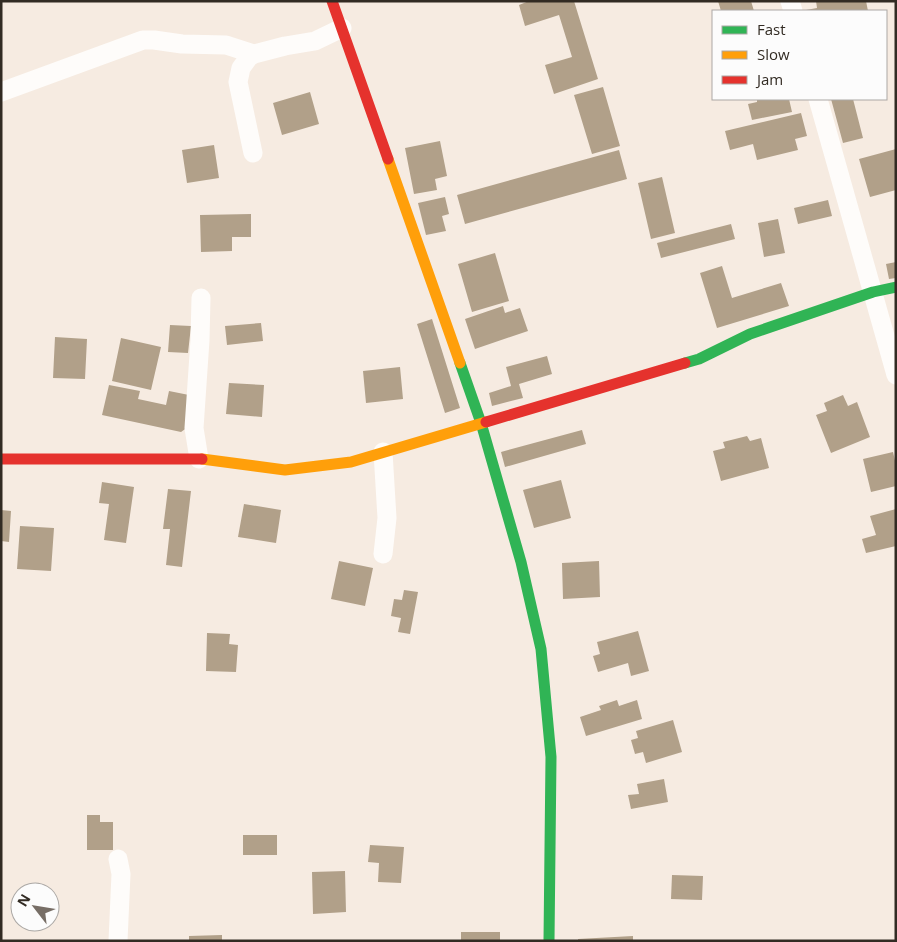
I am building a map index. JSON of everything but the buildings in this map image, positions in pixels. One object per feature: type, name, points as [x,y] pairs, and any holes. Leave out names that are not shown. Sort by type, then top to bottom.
[{"type":"street","points":[[332,1],[481,423],[521,562],[541,649],[551,757],[549,941]]},
{"type":"street","points":[[253,153],[238,82],[240,68],[254,54],[315,41],[342,28]]},
{"type":"street","points":[[1,92],[143,40],[182,44],[226,45],[254,54]]},
{"type":"street","points":[[818,100],[896,375]]},
{"type":"street","points":[[1,459],[199,459],[285,470],[351,462],[699,359],[750,334],[873,292],[896,287]]},
{"type":"street","points":[[199,459],[194,428],[201,298]]},
{"type":"street","points":[[383,452],[387,518],[383,554]]},
{"type":"street","points":[[118,858],[121,874],[118,941]]},
{"type":"traffic: fast","points":[[685,363],[699,359],[750,334],[873,292],[896,287]]},
{"type":"traffic: fast","points":[[460,363],[481,423],[521,562],[541,649],[551,757],[549,941]]},
{"type":"traffic: slow","points":[[388,159],[460,363]]},
{"type":"traffic: slow","points":[[202,459],[285,470],[351,462],[486,422]]},
{"type":"traffic: jam","points":[[332,1],[388,159]]},
{"type":"traffic: jam","points":[[486,422],[685,363]]},
{"type":"traffic: jam","points":[[1,459],[202,459]]}]
